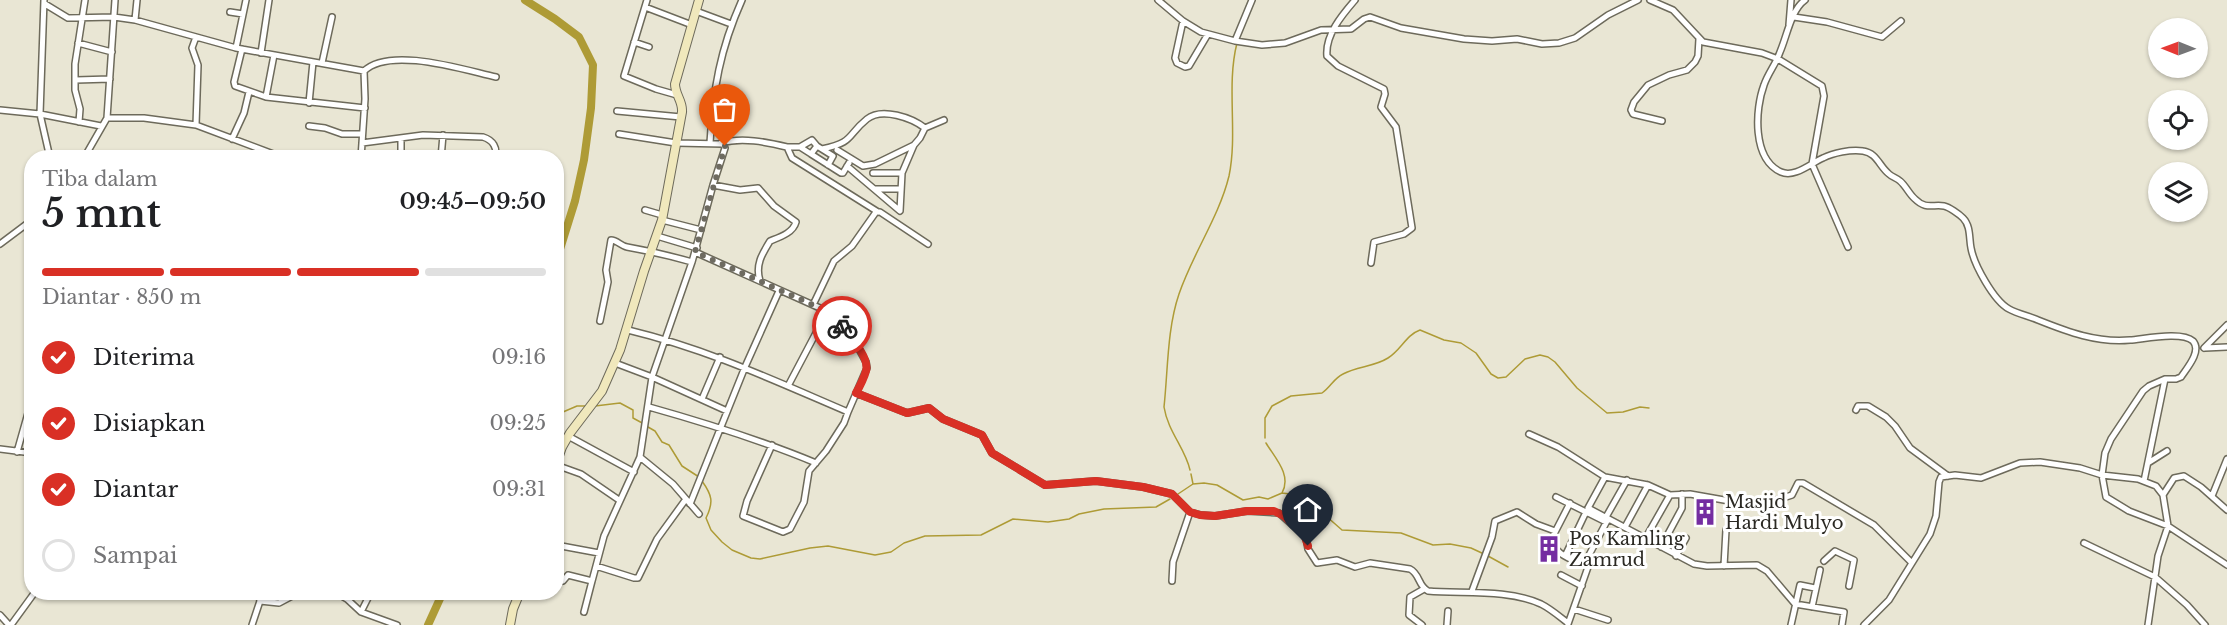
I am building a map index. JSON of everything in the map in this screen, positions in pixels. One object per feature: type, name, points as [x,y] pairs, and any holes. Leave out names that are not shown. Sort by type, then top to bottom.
[{"type":"street","points":[[79,122],[80,109],[75,90],[75,64],[85,0]]},
{"type":"street","points":[[88,150],[107,118],[115,0]]},
{"type":"street","points":[[135,20],[137,0]]},
{"type":"street","points":[[246,0],[234,84],[266,97],[365,108]]},
{"type":"street","points":[[261,52],[269,0]]},
{"type":"street","points":[[647,0],[624,76],[677,95]]},
{"type":"street","points":[[564,443],[602,391],[615,363],[628,330],[657,236],[683,106],[677,95],[675,82],[699,0]]},
{"type":"street","points":[[710,143],[713,95],[724,42],[742,0]]},
{"type":"street","points":[[1158,0],[1196,30],[1235,42],[1262,45],[1280,44],[1312,33],[1351,28],[1370,17],[1401,28],[1464,39],[1492,41],[1517,39],[1542,44],[1560,43],[1575,38],[1608,15],[1638,0]]},
{"type":"street","points":[[1235,42],[1252,0]]},
{"type":"street","points":[[1355,0],[1334,29],[1327,47],[1328,59],[1361,79],[1384,89],[1385,94],[1381,107],[1393,121],[1401,153],[1412,228],[1404,234],[1374,242],[1371,263]]},
{"type":"street","points":[[1650,0],[1673,10],[1706,44],[1762,53],[1778,59],[1818,82],[1824,90],[1812,164],[1848,247]]},
{"type":"street","points":[[1788,32],[1791,0]]},
{"type":"street","points":[[1805,0],[1799,5],[1778,59],[1764,85],[1761,98],[1759,126],[1761,146],[1769,161],[1779,171],[1791,173],[1835,154],[1863,151],[1875,156],[1888,174],[1900,181],[1915,200],[1929,207],[1944,206],[1964,219],[1970,233],[1970,247],[1974,263],[1998,300],[2007,308],[2057,328],[2099,340],[2184,337],[2193,341],[2196,350]]},
{"type":"street","points":[[45,2],[68,18],[114,17],[135,20],[239,49],[313,62],[364,70],[382,62],[411,61],[496,77]]},
{"type":"street","points":[[45,2],[40,114],[48,150]]},
{"type":"street","points":[[645,7],[692,25]]},
{"type":"street","points":[[696,11],[731,24]]},
{"type":"street","points":[[230,12],[243,14]]},
{"type":"street","points":[[322,63],[332,17]]},
{"type":"street","points":[[1794,17],[1827,22],[1882,37],[1901,21]]},
{"type":"street","points":[[1183,21],[1175,58],[1177,63],[1185,67],[1189,66],[1208,34]]},
{"type":"street","points":[[196,37],[192,48],[198,65],[196,125]]},
{"type":"street","points":[[1662,121],[1633,114],[1632,105],[1650,83],[1690,67],[1697,60],[1699,39]]},
{"type":"street","points":[[634,42],[649,47]]},
{"type":"street","points":[[78,43],[112,52]]},
{"type":"street","points":[[266,97],[274,55]]},
{"type":"street","points":[[309,103],[313,62]]},
{"type":"street","points":[[362,150],[365,108],[364,70]]},
{"type":"street","points":[[76,80],[110,79]]},
{"type":"street","points":[[232,139],[244,112],[249,92]]},
{"type":"street","points":[[0,110],[40,114],[101,126]]},
{"type":"street","points":[[617,111],[681,117]]},
{"type":"street","points":[[811,154],[820,148],[847,142],[867,119],[874,115],[908,117],[925,128]]},
{"type":"street","points":[[107,118],[144,118],[196,125],[262,150]]},
{"type":"street","points":[[848,166],[900,212],[903,173],[914,145],[925,128],[944,120]]},
{"type":"street","points":[[309,126],[342,134],[362,134]]},
{"type":"street","points":[[619,134],[676,143],[749,141],[787,147],[800,147],[812,140],[820,148],[851,159],[863,166],[875,164],[914,145]]},
{"type":"street","points":[[442,150],[443,135]]},
{"type":"street","points":[[362,143],[401,138],[466,135],[486,138],[496,150]]},
{"type":"street","points":[[401,138],[401,150]]},
{"type":"street","points":[[584,612],[604,536],[640,458],[652,377],[696,250],[725,148],[719,143]]},
{"type":"street","points":[[828,165],[840,144]]},
{"type":"street","points":[[787,147],[792,158],[928,244]]},
{"type":"street","points":[[800,147],[841,173],[851,159]]},
{"type":"street","points":[[875,164],[873,172],[876,189]]},
{"type":"street","points":[[873,172],[903,173]]},
{"type":"street","points":[[713,185],[740,190],[756,187],[761,189],[774,206],[796,222],[795,226],[781,238],[770,241],[760,257],[758,266],[760,281]]},
{"type":"street","points":[[876,189],[900,189]]},
{"type":"street","points":[[645,210],[701,230]]},
{"type":"street","points":[[813,305],[834,261],[852,246],[878,212]]},
{"type":"street","points":[[0,244],[24,229]]},
{"type":"street","points":[[657,236],[696,250],[827,312],[854,340],[867,369],[841,427],[809,471],[804,502],[790,529],[779,532],[743,517],[772,445]]},
{"type":"street","points":[[600,321],[608,282],[606,270],[611,240],[624,246],[692,262]]},
{"type":"street","points":[[596,566],[634,579],[638,578],[657,539],[688,501],[779,291]]},
{"type":"street","points":[[788,386],[827,312]]},
{"type":"street","points":[[2204,348],[2227,325]]},
{"type":"street","points":[[628,330],[720,357],[848,412]]},
{"type":"street","points":[[2227,347],[2196,350],[2181,376],[2176,379],[2165,379],[2143,391],[2111,439],[2105,453],[2102,475],[2106,497],[2110,500],[2129,511],[2168,526],[2227,565]]},
{"type":"street","points":[[702,399],[720,357]]},
{"type":"street","points":[[615,363],[727,411]]},
{"type":"street","points":[[2144,481],[2165,379]]},
{"type":"street","points":[[856,393],[907,413],[929,408],[943,419],[982,435],[992,453],[1045,485],[1096,481],[1143,487],[1172,494],[1190,512],[1197,515],[1215,516],[1247,511],[1280,513],[1306,537],[1308,549],[1317,563],[1337,560],[1355,567],[1370,563],[1410,569],[1416,573],[1424,589]]},
{"type":"street","points":[[1856,410],[1858,406],[1864,405],[1880,412],[1895,426],[1910,448],[1948,476]]},
{"type":"street","points":[[649,407],[721,427],[816,463]]},
{"type":"street","points":[[18,452],[24,429]]},
{"type":"street","points":[[1529,434],[1558,447],[1605,477],[1648,485],[1670,495],[1690,494],[1763,506],[1792,495],[1798,483],[1803,483],[1874,525],[1911,562]]},
{"type":"street","points":[[568,436],[634,472]]},
{"type":"street","points":[[0,449],[24,452]]},
{"type":"street","points":[[2148,463],[2168,451]]},
{"type":"street","points":[[640,458],[666,477],[699,514]]},
{"type":"street","points":[[2212,496],[2227,459]]},
{"type":"street","points":[[1864,625],[1889,600],[1933,527],[1941,477],[1981,478],[2029,462],[2062,465],[2102,475],[2144,481],[2156,486],[2163,495],[2168,526],[2158,556],[2148,625]]},
{"type":"street","points":[[564,467],[581,474],[619,500]]},
{"type":"street","points":[[1565,556],[1605,477]]},
{"type":"street","points":[[2163,495],[2174,478],[2188,477],[2227,510]]},
{"type":"street","points":[[1422,625],[1409,615],[1410,597],[1424,589],[1472,591],[1533,601],[1548,608],[1568,624],[1588,567],[1588,556],[1627,480]]},
{"type":"street","points":[[1624,527],[1648,485]]},
{"type":"street","points":[[1660,547],[1682,508],[1682,494]]},
{"type":"street","points":[[1645,539],[1670,495]]},
{"type":"street","points":[[1556,496],[1624,527],[1695,564],[1724,566],[1753,563],[1761,566],[1793,602],[1844,612],[1842,625]]},
{"type":"street","points":[[1570,503],[1552,538],[1553,547],[1565,556],[1588,567]]},
{"type":"street","points":[[1172,580],[1173,562],[1190,512]]},
{"type":"street","points":[[1472,591],[1492,537],[1495,521],[1517,512],[1536,524],[1555,531]]},
{"type":"street","points":[[1724,566],[1726,530]]},
{"type":"street","points":[[1676,556],[1686,538]]},
{"type":"street","points":[[2084,543],[2154,577],[2187,605],[2205,625]]},
{"type":"street","points":[[564,546],[599,553]]},
{"type":"street","points":[[1824,561],[1834,551],[1854,560],[1849,586]]},
{"type":"street","points":[[1808,586],[1819,571],[1812,607]]},
{"type":"street","points":[[564,580],[568,575],[592,581]]},
{"type":"street","points":[[1561,575],[1582,586]]},
{"type":"street","points":[[1791,625],[1793,602],[1800,585],[1815,588]]},
{"type":"street","points":[[0,615],[10,625],[29,600]]},
{"type":"street","points":[[252,625],[260,601],[279,603],[285,600]]},
{"type":"street","points":[[347,600],[361,612],[397,625]]},
{"type":"street","points":[[361,612],[367,600]]},
{"type":"street","points":[[510,625],[517,600]]},
{"type":"street","points":[[1574,609],[1608,620]]},
{"type":"street","points":[[1447,625],[1448,611]]},
{"type":"waterway","points":[[525,0],[579,37],[593,65],[591,108],[584,160],[564,236]]},
{"type":"waterway","points":[[1190,470],[1169,424],[1164,407],[1170,335],[1179,294],[1219,206],[1229,176],[1232,143],[1232,76],[1237,43]]},
{"type":"waterway","points":[[1265,438],[1265,418],[1272,406],[1291,396],[1322,393],[1343,374],[1388,358],[1411,335],[1420,330],[1444,340],[1461,343],[1476,353],[1491,374],[1498,378],[1506,377],[1525,359],[1540,355],[1555,362],[1577,388],[1607,413],[1623,412],[1640,407],[1649,408]]},
{"type":"waterway","points":[[595,406],[620,403],[633,410],[633,418],[644,424]]},
{"type":"waterway","points":[[564,412],[577,406],[586,406]]},
{"type":"waterway","points":[[648,427],[655,431],[662,442],[669,445],[682,466],[699,477]]},
{"type":"waterway","points":[[1266,443],[1284,473],[1285,486],[1282,493]]},
{"type":"waterway","points":[[1178,494],[1193,484],[1191,474]]},
{"type":"waterway","points":[[702,481],[711,499],[706,518],[711,530],[732,550],[751,558],[760,559],[828,546],[875,555],[891,552],[904,543],[925,536],[981,535],[1013,519],[1048,522],[1069,519],[1079,514],[1104,509],[1156,507],[1170,499]]},
{"type":"waterway","points":[[1193,484],[1217,485],[1243,500],[1259,497],[1268,499],[1282,493],[1290,494],[1310,502],[1342,530],[1401,533],[1433,545],[1450,544],[1471,548],[1484,554]]},
{"type":"waterway","points":[[1488,556],[1508,567]]},
{"type":"waterway","points":[[428,625],[439,600]]},
{"type":"way so far","points":[[725,146],[695,252],[831,313],[842,326]]},
{"type":"place","name":"Masjid Hardi Mulyo","points":[[1705,512]]},
{"type":"place","name":"Pos Kamling Zamrud","points":[[1549,549]]},
{"type":"route","points":[[842,326],[854,340],[866,363],[867,369],[856,393],[907,413],[929,408],[943,419],[982,435],[992,453],[1045,485],[1096,481],[1143,487],[1172,494],[1190,512],[1197,515],[1215,516],[1247,511],[1274,511],[1284,516],[1304,534],[1308,546]]}]
